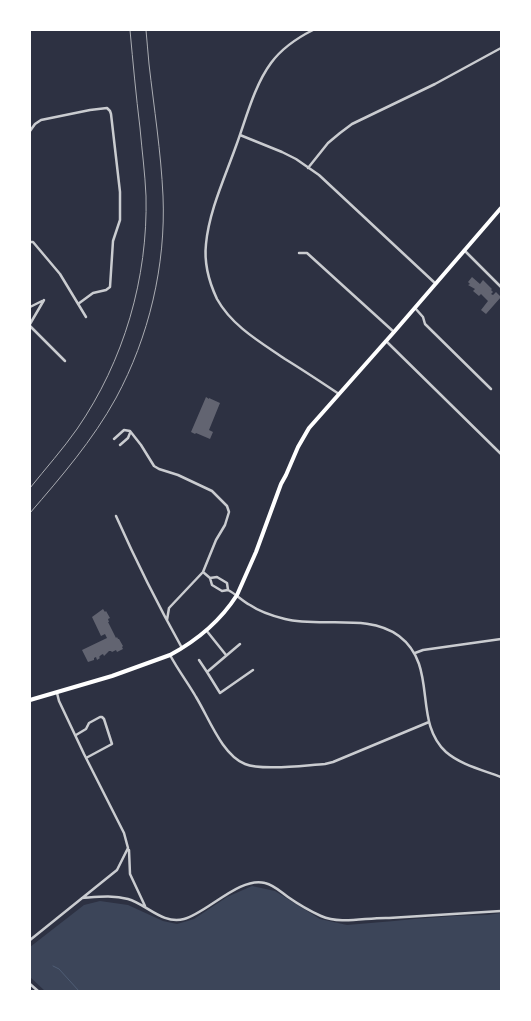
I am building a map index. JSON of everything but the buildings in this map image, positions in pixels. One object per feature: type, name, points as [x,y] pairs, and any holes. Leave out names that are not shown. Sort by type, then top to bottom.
[{"type":"highway","points":[[30,700],[112,676],[170,655],[206,630],[237,595],[256,552],[281,484],[309,428],[501,208]]},
{"type":"street","points":[[313,30],[282,50],[271,63],[259,84],[213,211],[207,232],[206,260],[212,288],[232,320],[273,351],[339,394]]},
{"type":"street","points":[[308,168],[328,143],[352,124],[435,84],[501,48]]},
{"type":"street","points":[[30,131],[41,120],[90,110],[107,108],[110,111],[120,192],[120,220],[113,241],[110,287],[93,293],[78,304]]},
{"type":"street","points":[[240,135],[296,159],[319,175],[436,284]]},
{"type":"street","points":[[30,242],[33,242],[60,274],[86,317]]},
{"type":"street","points":[[464,250],[501,287]]},
{"type":"street","points":[[299,253],[307,253],[394,332]]},
{"type":"street","points":[[30,306],[44,300],[30,325],[65,360]]},
{"type":"street","points":[[415,308],[423,317],[425,324],[491,389]]},
{"type":"street","points":[[386,342],[501,454]]},
{"type":"street","points":[[114,439],[124,430],[130,431],[154,466],[212,491],[227,506],[229,512],[203,572],[170,608],[167,620]]},
{"type":"street","points":[[120,445],[130,435],[130,431]]},
{"type":"street","points":[[116,516],[182,648]]},
{"type":"street","points":[[203,572],[210,578],[212,585],[222,591],[228,590],[260,611],[286,620],[364,624],[392,631],[408,644],[419,662],[429,722],[432,733],[438,743],[454,758],[501,776]]},
{"type":"street","points":[[210,578],[217,577],[227,583],[228,590]]},
{"type":"street","points":[[206,630],[226,655]]},
{"type":"street","points":[[415,653],[423,650],[501,639]]},
{"type":"street","points":[[207,672],[240,644]]},
{"type":"street","points":[[170,655],[221,741],[231,754],[247,765],[263,767],[325,764],[429,722]]},
{"type":"street","points":[[199,660],[220,693],[253,670]]},
{"type":"street","points":[[58,692],[59,701],[124,833],[128,848],[130,874],[146,907]]},
{"type":"street","points":[[76,735],[86,729],[89,723],[100,717],[104,719],[112,744],[86,758]]},
{"type":"street","points":[[30,940],[117,870],[128,848]]},
{"type":"street","points":[[82,898],[105,896],[128,899],[175,921],[184,920],[192,916],[245,885],[265,883],[321,916],[338,920],[501,911]]},
{"type":"street","points":[[30,984],[38,991]]},
{"type":"shaded area","points":[[252,886],[275,891],[320,919],[347,925],[501,913],[501,991],[45,991],[30,977],[30,947],[84,905],[100,901],[128,905],[163,921],[177,924],[194,919],[227,897]]},
{"type":"waterway","points":[[53,966],[59,969],[79,991]]},
{"type":"railway","points":[[30,488],[72,436],[94,403],[120,347],[130,318],[137,288],[146,227],[146,196],[130,30]]},
{"type":"railway","points":[[30,513],[65,472],[107,414],[128,375],[138,350],[153,300],[162,248],[163,196],[146,30]]}]
